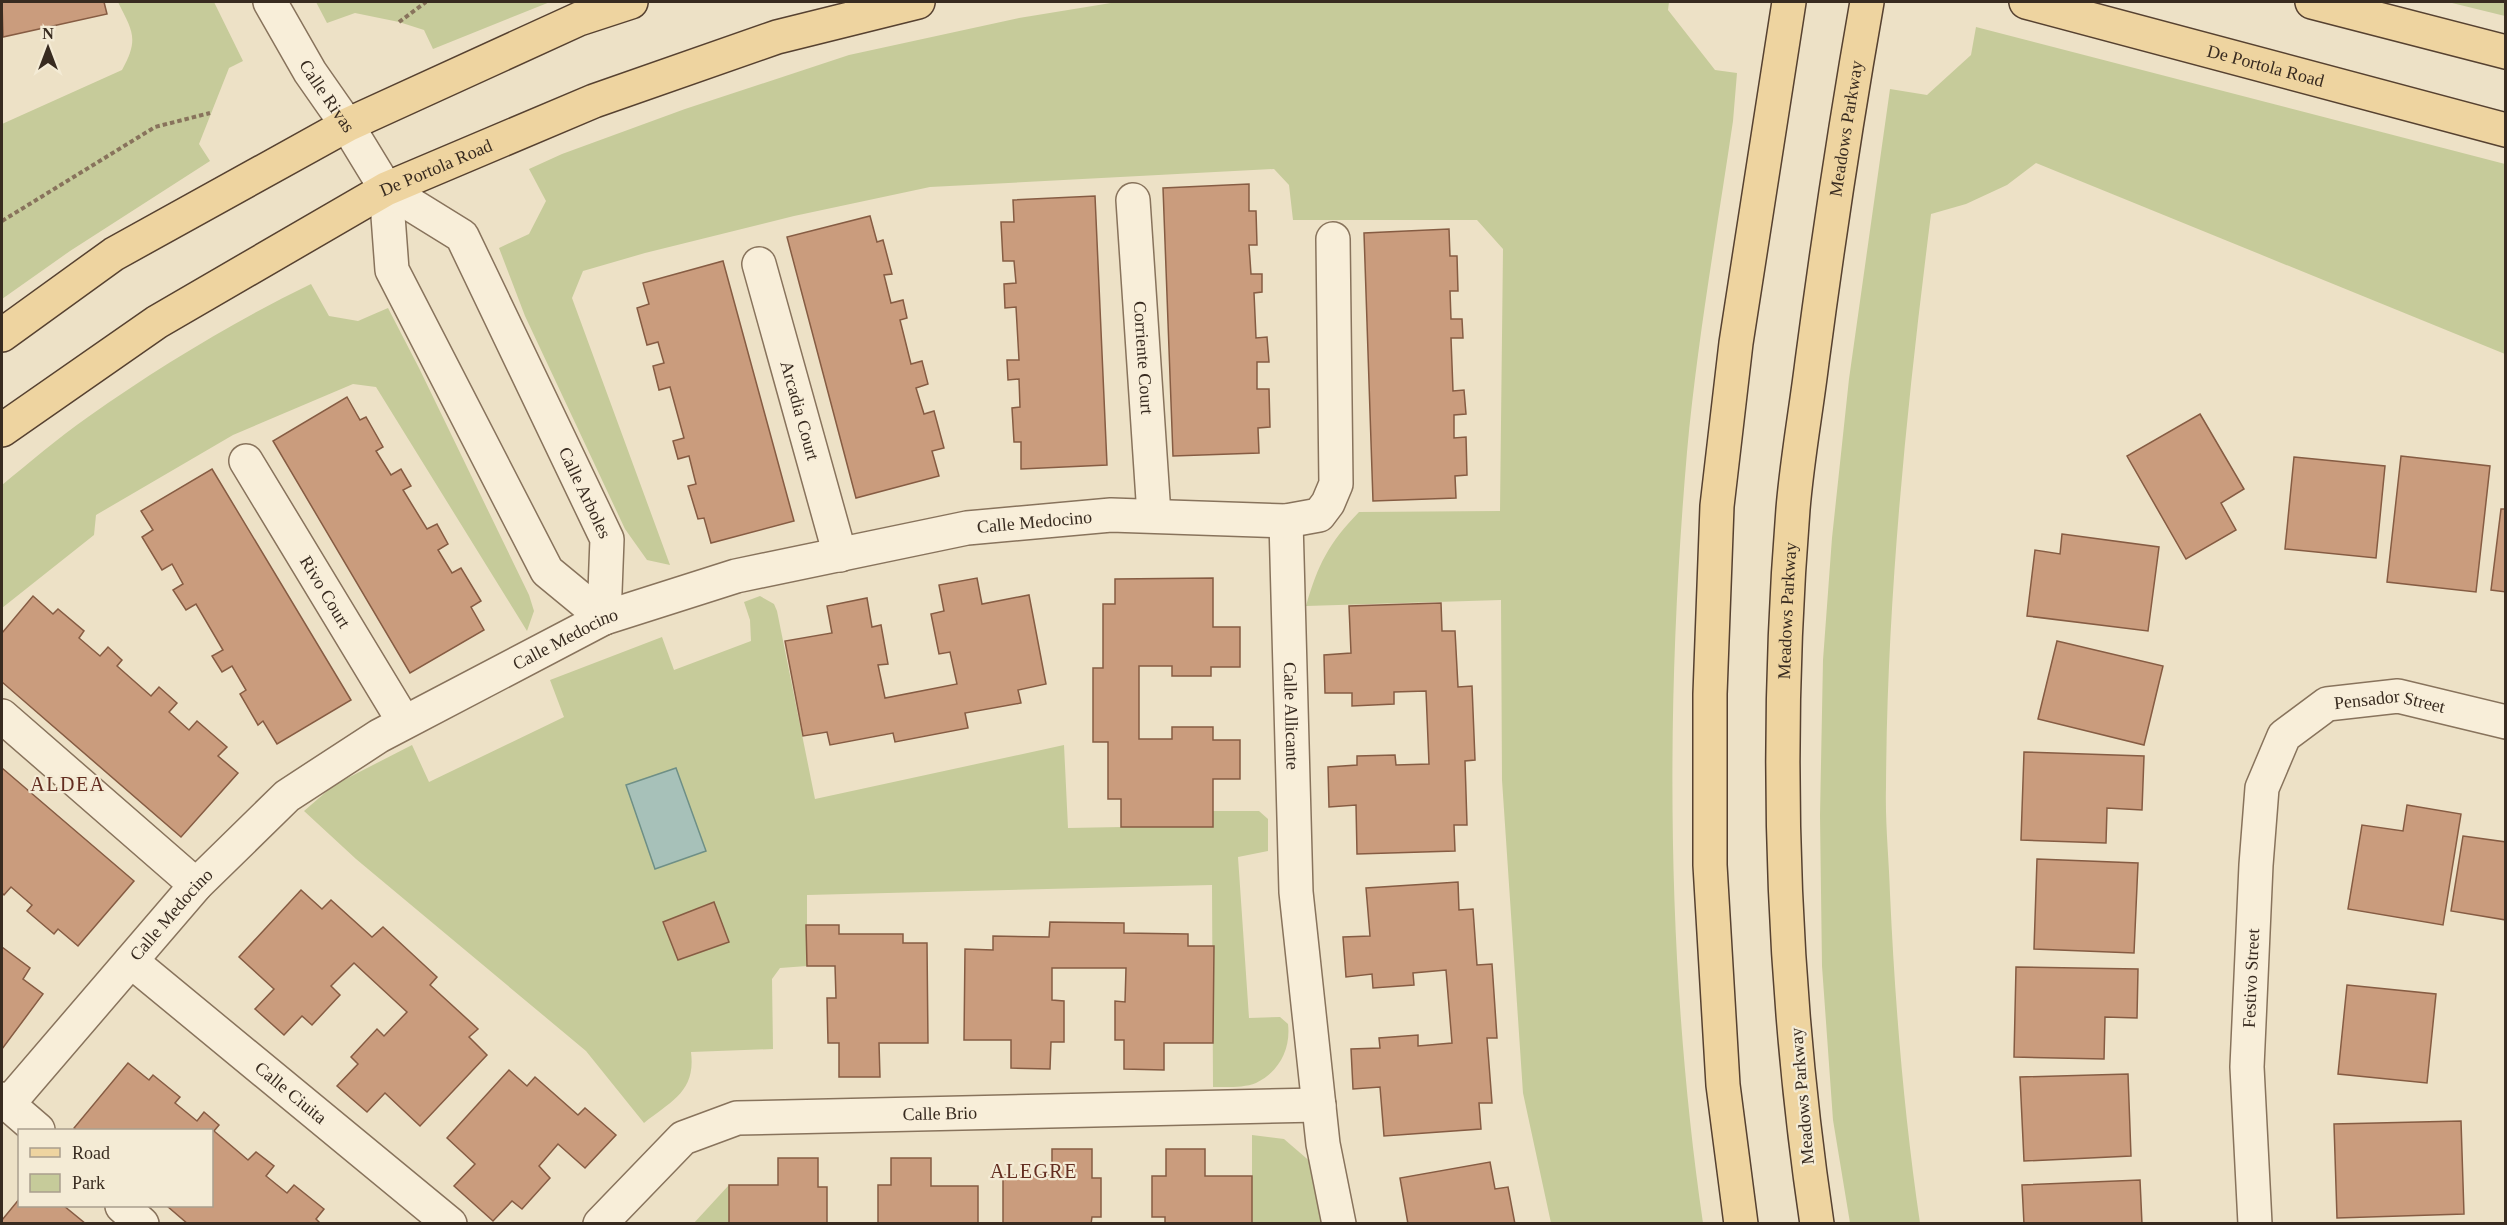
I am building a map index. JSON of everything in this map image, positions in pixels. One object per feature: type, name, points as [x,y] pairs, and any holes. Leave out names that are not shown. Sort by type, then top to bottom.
[{"type":"main road","points":[[2,335],[114,254],[347,125],[579,19],[631,2]]},
{"type":"main road","name":"De Portola Road","points":[[2,430],[157,322],[386,189],[584,105],[777,37],[918,2]]},
{"type":"main road","points":[[1741,1224],[1724,1085],[1710,865],[1710,694],[1717,506],[1738,332],[1789,2]]},
{"type":"main road","name":"Meadows Parkway","points":[[1816,1224],[1802,1127],[1787,927],[1783,720],[1793,507],[1824,276],[1867,2]]},
{"type":"main road","name":"De Portola Road","points":[[2026,2],[2505,130]]},
{"type":"main road","points":[[2312,2],[2505,52]]},
{"type":"street","name":"Calle Rivas","points":[[270,2],[310,72],[347,125],[386,189]]},
{"type":"street","points":[[386,189],[393,270],[547,571],[604,618]]},
{"type":"street","name":"Calle Arboles","points":[[386,189],[462,236],[608,539],[604,618]]},
{"type":"street","name":"Corriente Court","points":[[1132,200],[1154,515]]},
{"type":"street","points":[[1286,521],[1319,515],[1328,503],[1336,484],[1333,239]]},
{"type":"street","name":"Arcadia Court","points":[[759,264],[840,555]]},
{"type":"street","name":"Rivo Court","points":[[246,460],[404,722]]},
{"type":"street","name":"Calle Medocino","points":[[5,1102],[131,961],[195,885],[288,796],[404,722],[604,618],[736,576],[967,528],[1111,515],[1286,521]]},
{"type":"street","name":"Calle Allicante","points":[[1286,521],[1296,892],[1323,1144],[1339,1224]]},
{"type":"street","name":"Pensador Street","points":[[2284,736],[2327,704],[2398,696],[2505,722]]},
{"type":"street","points":[[2,716],[195,885]]},
{"type":"street","name":"Festivo Street","points":[[2254,1224],[2247,1067],[2256,865],[2262,788],[2284,736]]},
{"type":"street","name":"Calle Ciuita","points":[[131,961],[450,1224]]},
{"type":"street","points":[[5,1102],[36,1129]]},
{"type":"street","name":"Calle Brio","points":[[600,1224],[683,1138],[737,1118],[1319,1105]]},
{"type":"street","points":[[123,1207],[142,1224]]},
{"type":"path","points":[[399,22],[426,2]]},
{"type":"path","points":[[2,221],[154,127],[210,114]]},
{"type":"green space","points":[[118,2],[214,2],[243,61],[229,68],[199,144],[210,161],[70,251],[2,299],[2,124],[122,70],[131,51],[132,36]]},
{"type":"green space","points":[[316,2],[550,2],[433,49],[424,30],[399,22],[355,13],[327,23]]},
{"type":"green space","points":[[1117,2],[1669,2],[1668,10],[1715,70],[1737,73],[1733,121],[1691,411],[1675,644],[1673,838],[1676,935],[1691,1127],[1703,1223],[1551,1223],[1523,1093],[1502,780],[1501,600],[1306,606],[1320,566],[1332,544],[1359,512],[1500,511],[1503,249],[1477,220],[1293,220],[1289,185],[1274,169],[930,187],[794,216],[583,271],[572,298],[670,565],[647,560],[625,529],[525,316],[499,248],[529,234],[546,201],[529,169],[562,154],[685,109],[849,55],[1019,18]]},
{"type":"green space","points":[[2448,2],[2505,2],[2505,16]]},
{"type":"green space","points":[[1976,27],[2505,164],[2505,354],[2036,163],[2007,185],[1966,204],[1931,214],[1906,428],[1894,572],[1887,715],[1886,800],[1897,1018],[1920,1223],[1850,1223],[1833,1120],[1822,966],[1820,816],[1823,660],[1832,538],[1849,379],[1890,89],[1927,95],[1971,55]]},
{"type":"green space","points":[[311,284],[329,316],[358,321],[388,308],[529,595],[534,611],[527,631],[376,387],[353,384],[233,435],[96,515],[94,535],[2,608],[2,485],[77,425],[142,380],[225,330]]},
{"type":"green space","points":[[760,596],[774,604],[777,611],[815,799],[1064,745],[1068,828],[1121,827],[1213,811],[1259,811],[1268,819],[1268,851],[1238,857],[1249,1018],[1280,1017],[1288,1024],[1288,1042],[1285,1051],[1271,1073],[1251,1085],[1213,1087],[1212,885],[807,895],[807,966],[780,968],[772,979],[773,1049],[691,1052],[690,1077],[680,1094],[644,1123],[586,1051],[356,859],[304,811],[334,785],[412,745],[429,782],[564,717],[550,680],[662,637],[674,670],[751,641],[750,620],[744,602]]},
{"type":"green space","points":[[1252,1135],[1284,1139],[1313,1164],[1322,1223],[1252,1223]]},
{"type":"green space","points":[[729,1185],[729,1223],[694,1223]]},
{"type":"water","points":[[676,768],[706,851],[655,869],[626,785]]},
{"type":"building","points":[[2,2],[104,2],[107,14],[3,37]]},
{"type":"building","points":[[1249,184],[1249,211],[1256,211],[1257,245],[1249,245],[1251,274],[1262,274],[1262,292],[1254,293],[1256,338],[1267,337],[1269,362],[1257,362],[1257,389],[1269,389],[1270,427],[1258,428],[1259,453],[1173,456],[1163,188]]},
{"type":"building","points":[[1095,196],[1107,465],[1021,469],[1021,442],[1014,442],[1012,408],[1020,407],[1019,379],[1008,380],[1007,360],[1019,360],[1016,307],[1005,308],[1004,284],[1016,283],[1014,261],[1003,261],[1001,222],[1014,222],[1013,200]]},
{"type":"building","points":[[870,216],[877,242],[883,240],[892,274],[884,275],[891,303],[903,300],[907,318],[900,320],[911,364],[922,361],[928,384],[916,388],[924,414],[934,411],[944,448],[932,451],[939,476],[856,498],[787,237]]},
{"type":"building","points":[[1449,229],[1450,256],[1457,256],[1458,291],[1450,291],[1451,319],[1462,319],[1463,338],[1451,338],[1453,391],[1464,390],[1466,414],[1454,415],[1454,438],[1466,437],[1467,475],[1455,476],[1456,498],[1373,501],[1364,233]]},
{"type":"building","points":[[723,261],[794,521],[711,543],[704,518],[698,519],[688,486],[696,484],[689,456],[678,459],[673,441],[684,438],[670,387],[659,390],[653,366],[664,363],[658,342],[647,345],[637,308],[649,304],[643,283]]},
{"type":"building","points":[[347,397],[360,420],[366,417],[383,447],[376,451],[391,475],[401,469],[411,486],[403,490],[427,529],[437,524],[448,544],[438,550],[452,573],[461,568],[481,601],[471,607],[484,630],[410,673],[273,441]]},
{"type":"building","points":[[2200,414],[2244,489],[2221,503],[2236,530],[2186,559],[2127,456]]},
{"type":"building","points":[[2401,456],[2490,466],[2476,592],[2387,582]]},
{"type":"building","points":[[2294,457],[2385,466],[2376,558],[2285,549]]},
{"type":"building","points":[[212,469],[351,700],[277,744],[263,721],[258,725],[240,694],[246,690],[232,666],[222,672],[212,656],[223,650],[196,604],[186,610],[173,590],[183,584],[172,564],[162,570],[142,537],[153,530],[141,511]]},
{"type":"building","points":[[2501,509],[2506,509],[2506,592],[2491,590]]},
{"type":"building","points":[[2062,534],[2159,547],[2148,631],[2027,616],[2035,550],[2060,554]]},
{"type":"building","points":[[977,578],[982,604],[1029,595],[1046,684],[1018,690],[1021,703],[965,713],[968,728],[895,742],[893,733],[830,745],[827,732],[803,736],[785,641],[832,633],[827,606],[867,598],[872,627],[881,625],[888,664],[878,665],[885,698],[957,684],[950,652],[939,654],[931,614],[944,611],[939,585]]},
{"type":"building","points":[[1213,578],[1213,627],[1240,627],[1240,667],[1211,667],[1211,676],[1172,676],[1172,666],[1139,666],[1139,739],[1172,739],[1172,727],[1213,727],[1213,740],[1240,740],[1240,779],[1213,779],[1213,827],[1121,827],[1121,799],[1108,799],[1108,742],[1093,742],[1093,668],[1103,668],[1103,604],[1115,604],[1115,579]]},
{"type":"building","points":[[33,596],[53,614],[58,609],[84,631],[79,638],[100,656],[108,647],[122,660],[117,666],[151,696],[159,687],[177,703],[169,712],[189,730],[197,721],[227,747],[218,756],[238,773],[181,837],[2,682],[2,633]]},
{"type":"building","points":[[1441,603],[1442,631],[1455,631],[1458,687],[1472,686],[1475,760],[1465,761],[1467,825],[1454,825],[1455,851],[1357,854],[1356,805],[1329,807],[1328,767],[1357,765],[1357,756],[1395,755],[1396,765],[1429,764],[1426,691],[1394,692],[1394,704],[1352,706],[1352,693],[1325,693],[1324,655],[1351,653],[1349,606]]},
{"type":"building","points":[[2057,641],[2163,666],[2144,745],[2038,719]]},
{"type":"building","points":[[2024,752],[2144,756],[2142,810],[2107,808],[2106,843],[2021,840]]},
{"type":"building","points":[[2,768],[134,881],[78,946],[58,929],[54,934],[27,911],[32,905],[11,887],[4,895],[2,893]]},
{"type":"building","points":[[2407,805],[2461,814],[2443,925],[2348,909],[2362,825],[2403,831]]},
{"type":"building","points":[[2463,836],[2506,842],[2506,920],[2451,911]]},
{"type":"building","points":[[2037,859],[2138,863],[2134,953],[2034,949]]},
{"type":"building","points":[[1458,882],[1459,910],[1473,909],[1477,965],[1492,964],[1497,1038],[1487,1038],[1492,1103],[1479,1103],[1481,1129],[1384,1136],[1380,1087],[1353,1089],[1351,1049],[1380,1048],[1379,1038],[1418,1035],[1418,1046],[1452,1043],[1446,970],[1413,973],[1414,985],[1373,988],[1372,974],[1346,977],[1343,937],[1370,936],[1366,888]]},
{"type":"building","points":[[301,890],[322,909],[331,900],[372,937],[383,927],[437,977],[430,985],[478,1029],[469,1037],[487,1055],[420,1126],[385,1093],[367,1112],[337,1086],[358,1064],[351,1057],[377,1029],[384,1036],[407,1012],[354,963],[331,986],[340,995],[312,1025],[302,1016],[284,1035],[255,1009],[274,989],[239,957]]},
{"type":"building","points":[[714,902],[729,942],[678,960],[663,922]]},
{"type":"building","points":[[1050,922],[1124,923],[1124,933],[1188,934],[1188,946],[1214,946],[1213,1043],[1164,1043],[1164,1070],[1124,1069],[1124,1040],[1115,1040],[1115,1001],[1125,1002],[1126,968],[1052,968],[1052,1000],[1064,1001],[1064,1042],[1051,1042],[1050,1069],[1011,1068],[1011,1040],[964,1040],[965,949],[993,950],[993,936],[1049,937]]},
{"type":"building","points":[[806,925],[839,925],[839,934],[903,934],[903,943],[927,943],[928,1043],[879,1043],[880,1077],[839,1077],[839,1043],[828,1043],[827,998],[836,998],[835,966],[807,966]]},
{"type":"building","points":[[2,947],[30,968],[23,979],[43,994],[2,1049]]},
{"type":"building","points":[[2016,967],[2138,969],[2137,1018],[2105,1017],[2104,1059],[2014,1057]]},
{"type":"building","points":[[2347,985],[2436,994],[2427,1083],[2338,1074]]},
{"type":"building","points":[[128,1063],[149,1080],[153,1075],[180,1097],[175,1103],[197,1121],[204,1112],[219,1125],[214,1131],[248,1160],[256,1152],[274,1166],[266,1176],[287,1193],[294,1185],[324,1209],[316,1219],[321,1224],[188,1224],[168,1207],[213,1207],[213,1129],[74,1128]]},
{"type":"building","points":[[509,1070],[527,1086],[535,1077],[578,1115],[585,1108],[616,1135],[585,1168],[558,1144],[539,1166],[550,1178],[522,1209],[512,1201],[493,1221],[454,1186],[475,1164],[447,1138]]},
{"type":"building","points":[[2128,1074],[2131,1156],[2024,1161],[2020,1077]]},
{"type":"building","points":[[2461,1121],[2464,1214],[2337,1218],[2334,1124]]},
{"type":"building","points":[[1052,1149],[1092,1149],[1092,1178],[1101,1178],[1101,1217],[1092,1217],[1091,1224],[1003,1224],[1003,1175],[1052,1175]]},
{"type":"building","points":[[1166,1149],[1205,1149],[1205,1176],[1252,1176],[1252,1224],[1165,1224],[1165,1217],[1152,1217],[1152,1176],[1166,1176]]},
{"type":"building","points":[[778,1158],[818,1158],[818,1187],[827,1187],[827,1224],[729,1224],[729,1185],[778,1185]]},
{"type":"building","points":[[891,1158],[931,1158],[931,1186],[978,1186],[978,1224],[878,1224],[878,1185],[891,1185]]},
{"type":"building","points":[[1490,1162],[1495,1189],[1508,1187],[1515,1224],[1408,1224],[1400,1178]]},
{"type":"building","points":[[2140,1180],[2142,1224],[2024,1224],[2022,1185]]},
{"type":"building","points":[[18,1200],[18,1207],[65,1207],[86,1224],[2,1224],[2,1220]]},
{"type":"district","name":"ALDEA","points":[[68,784]]},
{"type":"district","name":"ALEGRE","points":[[1034,1171]]}]
